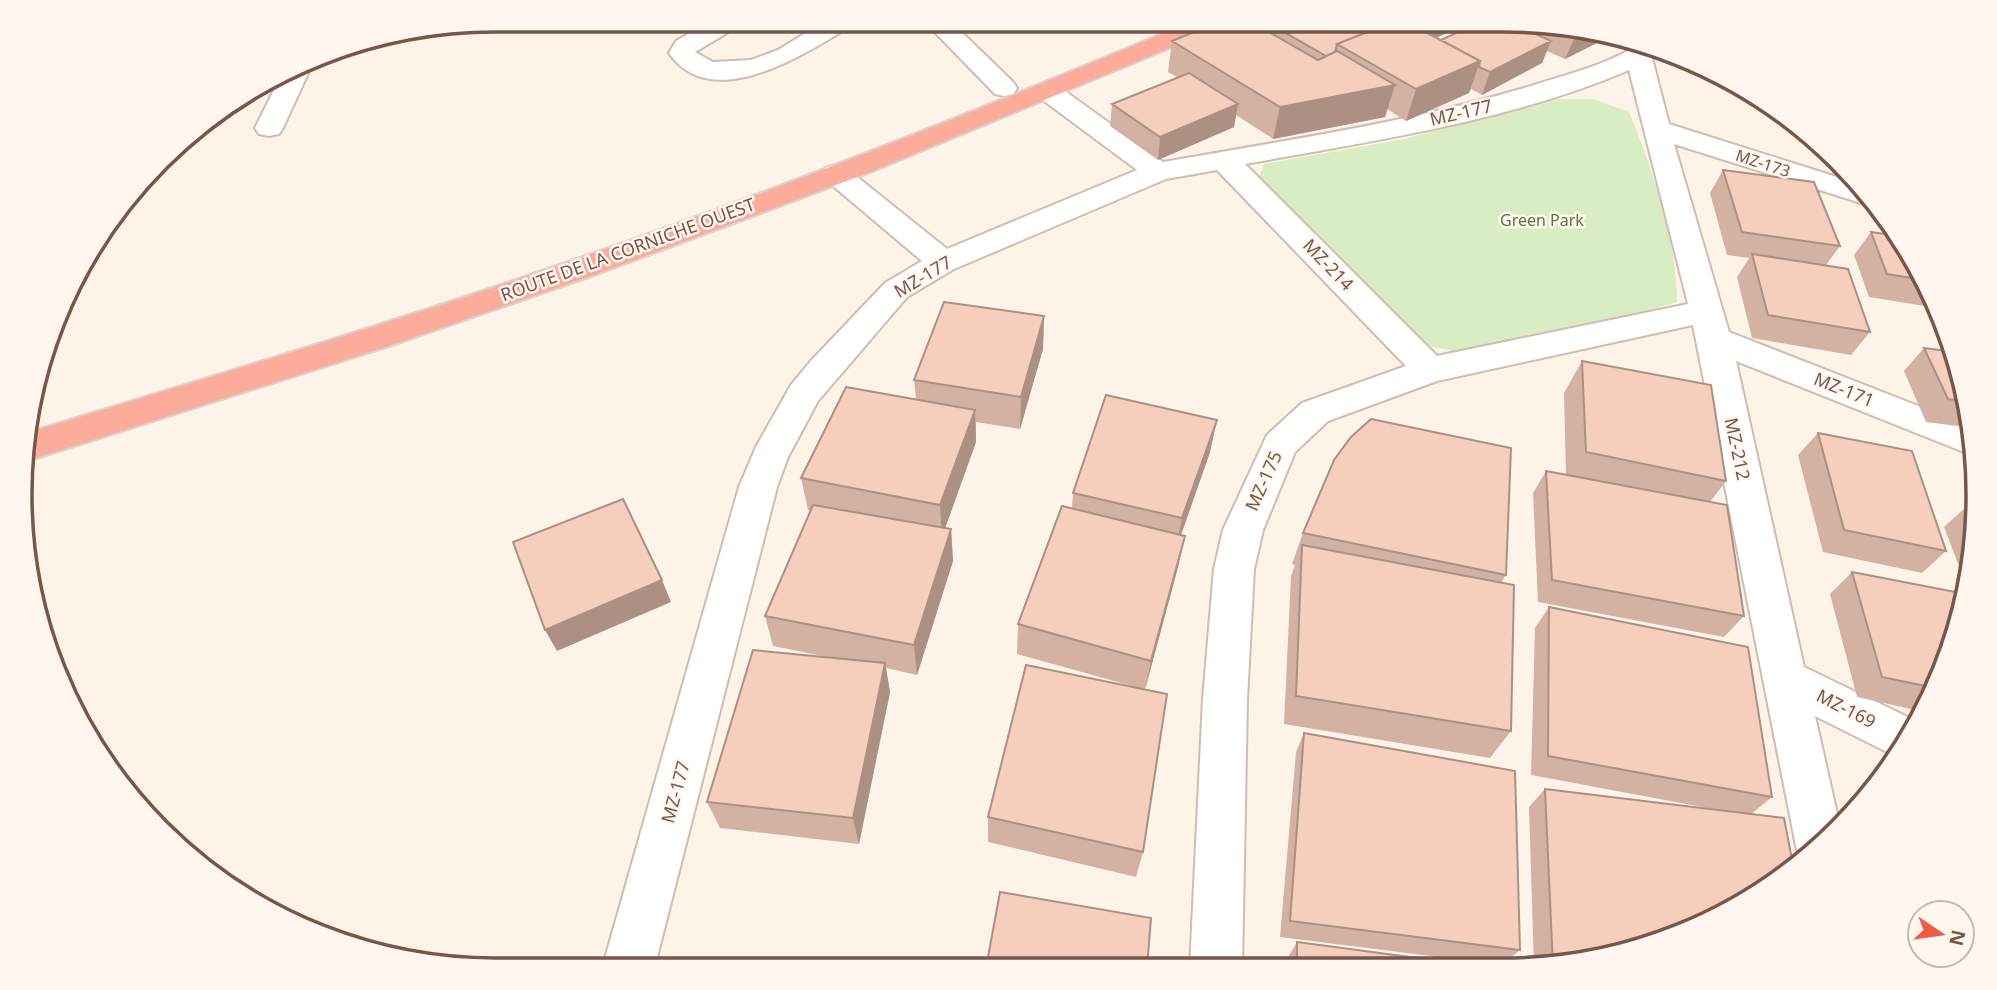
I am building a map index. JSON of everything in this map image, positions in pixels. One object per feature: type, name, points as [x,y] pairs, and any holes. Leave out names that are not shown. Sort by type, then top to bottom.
[{"type":"highway","name":"ROUTE DE LA CORNICHE OUEST","points":[[38,416],[561,250],[1004,88],[1133,32]]},
{"type":"highway","name":"ROUTE DE LA CORNICHE OUEST","points":[[34,445],[490,301],[836,174],[1049,92],[1188,32]]},
{"type":"street","points":[[710,32],[685,46],[682,54],[689,64],[723,72],[778,59],[824,32]]},
{"type":"street","points":[[947,32],[1004,88]]},
{"type":"street","name":"MZ-177","points":[[631,958],[769,457],[804,394],[896,290],[943,261],[1158,172],[1225,161],[1493,106],[1602,72],[1642,53]]},
{"type":"street","name":"MZ-212","points":[[1647,55],[1656,129],[1710,325],[1818,834]]},
{"type":"street","points":[[269,128],[293,78]]},
{"type":"street","points":[[1049,92],[1158,172]]},
{"type":"street","name":"MZ-173","points":[[1656,129],[1852,191]]},
{"type":"street","name":"MZ-214","points":[[1225,161],[1430,370]]},
{"type":"street","points":[[836,174],[943,261]]},
{"type":"street","name":"MZ-175","points":[[1216,958],[1225,699],[1234,569],[1243,530],[1280,445],[1315,412],[1430,370],[1710,325]]},
{"type":"street","name":"MZ-171","points":[[1710,325],[1962,437]]},
{"type":"street","name":"MZ-169","points":[[1785,679],[1898,735]]},
{"type":"green space","name":"Green Park","points":[[1557,99],[1594,99],[1629,112],[1662,205],[1673,254],[1677,302],[1632,316],[1462,353],[1429,346],[1369,294],[1257,183],[1264,164],[1404,139]]},
{"type":"building","points":[[1194,32],[1269,32],[1318,60],[1337,51],[1395,85],[1280,107],[1172,41]]},
{"type":"building","points":[[1284,32],[1367,32],[1337,44],[1335,52],[1326,56]]},
{"type":"building","points":[[1368,32],[1426,32],[1480,61],[1416,89],[1337,44]]},
{"type":"building","points":[[1458,32],[1531,32],[1551,41],[1490,72],[1479,67],[1480,61],[1441,40]]},
{"type":"building","points":[[1189,73],[1238,104],[1160,137],[1112,104]]},
{"type":"building","points":[[1723,170],[1814,182],[1840,246],[1742,232]]},
{"type":"building","points":[[1871,232],[1885,234],[1911,278],[1887,274]]},
{"type":"building","points":[[1752,254],[1848,269],[1870,332],[1768,315]]},
{"type":"building","points":[[944,302],[1044,316],[1021,397],[914,380]]},
{"type":"building","points":[[1924,348],[1942,350],[1956,400],[1948,399]]},
{"type":"building","points":[[1582,361],[1711,385],[1726,481],[1586,452]]},
{"type":"building","points":[[846,387],[975,410],[940,505],[801,478]]},
{"type":"building","points":[[1106,395],[1217,420],[1182,518],[1073,493]]},
{"type":"building","points":[[1371,419],[1511,448],[1506,575],[1303,533],[1334,460],[1351,437]]},
{"type":"building","points":[[1818,433],[1912,451],[1946,551],[1844,530]]},
{"type":"building","points":[[1546,471],[1727,505],[1744,616],[1552,580]]},
{"type":"building","points":[[623,499],[662,580],[545,630],[513,542]]},
{"type":"building","points":[[813,505],[951,529],[914,645],[765,616]]},
{"type":"building","points":[[1062,506],[1185,536],[1151,661],[1018,624]]},
{"type":"building","points":[[1302,545],[1514,585],[1511,731],[1296,696]]},
{"type":"building","points":[[1852,572],[1955,592],[1941,644],[1924,686],[1882,677]]},
{"type":"building","points":[[1549,607],[1748,647],[1772,797],[1548,756]]},
{"type":"building","points":[[753,650],[885,663],[853,818],[707,802]]},
{"type":"building","points":[[1026,665],[1167,694],[1143,852],[988,817]]},
{"type":"building","points":[[1304,733],[1515,771],[1520,950],[1290,921]]},
{"type":"building","points":[[1545,789],[1784,818],[1791,857],[1734,896],[1707,911],[1651,934],[1592,950],[1553,956]]},
{"type":"building","points":[[1000,892],[1151,918],[1148,958],[988,958]]},
{"type":"building","points":[[1297,942],[1417,958],[1297,958]]}]
